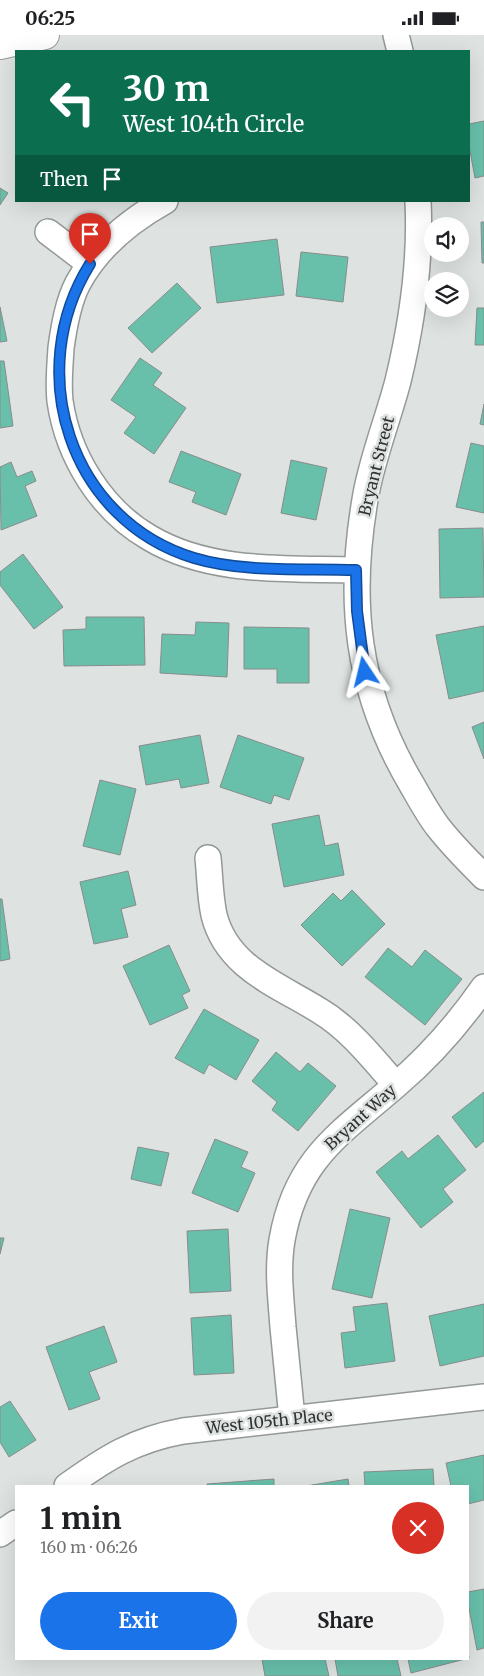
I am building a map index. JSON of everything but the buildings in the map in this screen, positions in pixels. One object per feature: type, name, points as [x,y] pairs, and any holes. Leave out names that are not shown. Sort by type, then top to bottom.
[{"type":"main road","points":[[0,45],[45,35]]},
{"type":"street","points":[[396,35],[400,50]]},
{"type":"street","points":[[163,202],[125,227],[110,240],[90,264],[77,284],[63,330],[59,377],[60,401],[73,448],[89,478],[111,508],[129,525],[151,539],[193,558],[215,563],[262,567],[356,570]]},
{"type":"street","name":"Bryant Street","points":[[418,202],[418,251],[411,317],[398,380],[366,492],[356,570],[357,611],[362,655],[369,689],[380,724],[393,753],[436,825],[484,877]]},
{"type":"street","points":[[48,232],[90,264]]},
{"type":"street","points":[[208,858],[214,915],[221,932],[237,957],[249,969],[284,992],[321,1011],[350,1034],[396,1085]]},
{"type":"street","name":"Bryant Way","points":[[292,1418],[279,1279],[282,1242],[288,1216],[305,1174],[316,1157],[347,1124],[396,1085],[448,1033],[484,987]]},
{"type":"street","name":"West 105th Place","points":[[68,1485],[116,1452],[156,1436],[292,1418],[484,1397]]},
{"type":"street","points":[[0,1534],[15,1524]]},
{"type":"route","points":[[90,264],[77,284],[69,306],[63,330],[59,377],[60,401],[65,425],[73,448],[99,494],[129,525],[151,539],[193,558],[215,563],[262,567],[356,570],[357,611],[365,672]]}]
